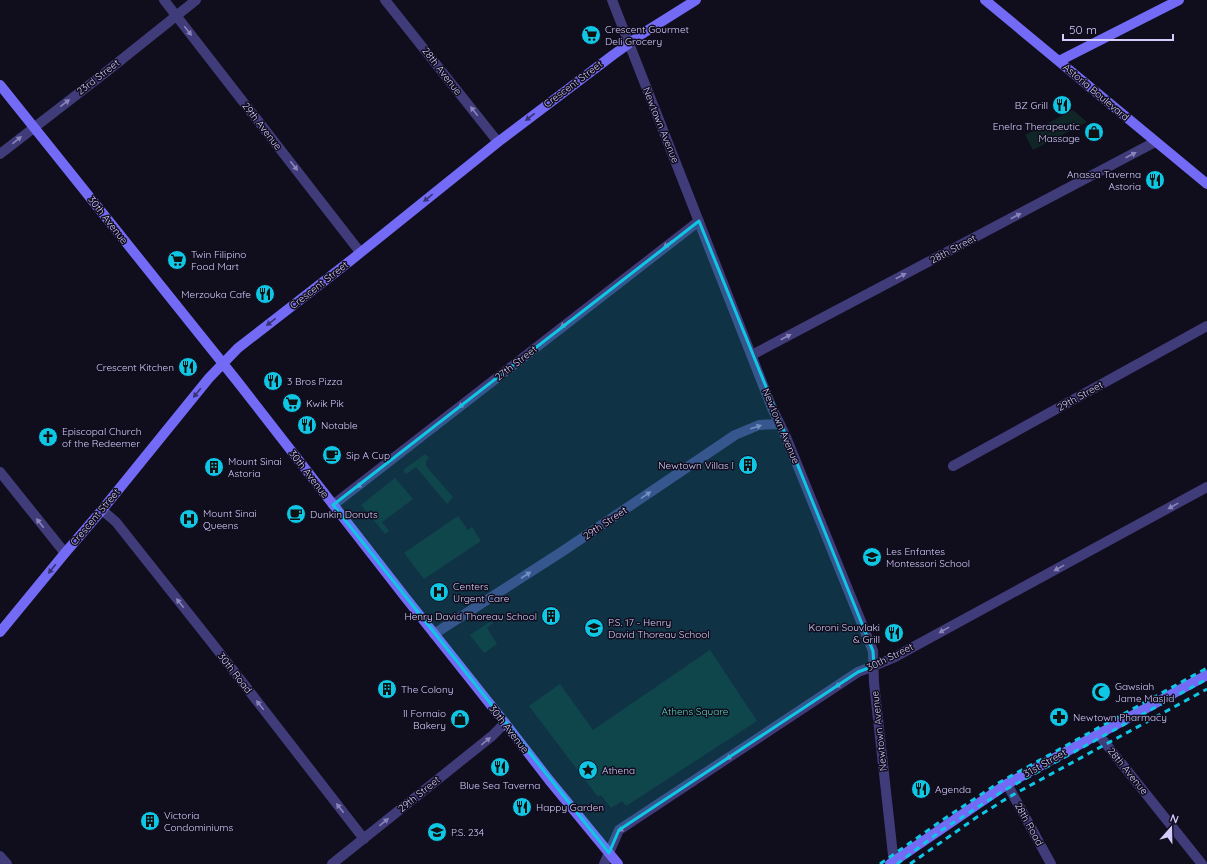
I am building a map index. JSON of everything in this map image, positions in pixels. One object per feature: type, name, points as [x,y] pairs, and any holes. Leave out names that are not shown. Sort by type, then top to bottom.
[{"type":"street","name":"29th Avenue","points":[[164,0],[360,252]]},
{"type":"street","name":"23rd Street","points":[[0,154],[196,0]]},
{"type":"street","name":"28th Avenue","points":[[385,0],[498,142]]},
{"type":"street","name":"Newtown Avenue","points":[[612,0],[628,44],[752,355],[873,651],[874,683],[892,863]]},
{"type":"street","name":"Crescent Street","points":[[0,632],[102,510],[209,378],[238,348],[498,142],[628,44],[696,0]]},
{"type":"street","name":"Astoria Boulevard","points":[[985,0],[1207,184]]},
{"type":"street","points":[[1059,61],[1178,0]]},
{"type":"street","name":"30th Avenue","points":[[0,85],[223,364],[549,780],[618,864]]},
{"type":"street","name":"28th Street","points":[[752,355],[1156,142]]},
{"type":"street","name":"27th Street","points":[[333,505],[699,220]]},
{"type":"street","name":"29th Street","points":[[952,466],[1207,326]]},
{"type":"street","name":"29th Street","points":[[434,634],[563,551],[735,435],[759,425],[780,424]]},
{"type":"street","points":[[0,472],[65,553]]},
{"type":"street","name":"30th Street","points":[[604,864],[619,830],[858,672],[893,658],[1207,487]]},
{"type":"street","name":"30th Road","points":[[102,510],[116,522],[364,839]]},
{"type":"street","name":"31st Street","points":[[892,863],[1007,784],[1207,675]]},
{"type":"street","name":"29th Street","points":[[332,864],[492,736],[505,723]]},
{"type":"street","name":"28th Avenue","points":[[1098,734],[1202,864]]},
{"type":"street","name":"28th Road","points":[[1007,784],[1051,864]]},
{"type":"street","points":[[0,856],[7,864]]},
{"type":"highlighted area","points":[[699,221],[873,651],[874,666],[858,672],[619,830],[609,853],[333,505]]},
{"type":"green space","points":[[1073,110],[1087,122],[1033,150],[1025,135]]},
{"type":"green space","points":[[425,454],[429,458],[426,460],[425,465],[453,497],[447,504],[416,467],[406,474],[403,470]]},
{"type":"green space","points":[[395,478],[413,499],[382,522],[389,531],[385,534],[361,505]]},
{"type":"green space","points":[[458,516],[468,530],[472,527],[481,541],[424,579],[404,553]]},
{"type":"green space","points":[[491,621],[493,623],[487,628],[497,644],[484,653],[470,635]]},
{"type":"green space","name":"Athens Square","points":[[710,650],[757,721],[626,806],[622,801],[611,808],[601,795],[598,797],[529,706],[560,684],[593,730]]},
{"type":"railway","points":[[880,864],[1000,782],[1207,668]]},
{"type":"railway","points":[[897,864],[942,830],[1003,791],[1207,679]]},
{"type":"railway","points":[[910,864],[977,817],[1009,797],[1207,689]]},
{"type":"place","name":"Crescent Gourmet Deli Grocery","points":[[591,35]]},
{"type":"place","name":"BZ Grill","points":[[1062,105]]},
{"type":"place","name":"Enelra Therapeutic Massage","points":[[1094,132]]},
{"type":"place","name":"Anassa Taverna Astoria","points":[[1155,180]]},
{"type":"place","name":"Twin Filipino Food Mart","points":[[177,260]]},
{"type":"place","name":"Merzouka Cafe","points":[[265,294]]},
{"type":"place","name":"Crescent Kitchen","points":[[188,367]]},
{"type":"place","name":"3 Bros Pizza","points":[[273,381]]},
{"type":"place","name":"Kwik Pik","points":[[292,403]]},
{"type":"place","name":"Notable","points":[[307,425]]},
{"type":"place","name":"Episcopal Church of the Redeemer","points":[[48,437]]},
{"type":"place","name":"Sip A Cup","points":[[332,455]]},
{"type":"place","name":"Newtown Villas I","points":[[748,465]]},
{"type":"place","name":"Mount Sinai Astoria","points":[[214,467]]},
{"type":"place","name":"Dunkin Donuts","points":[[296,514]]},
{"type":"place","name":"Mount Sinai Queens","points":[[189,519]]},
{"type":"place","name":"Les Enfantes Montessori School","points":[[872,557]]},
{"type":"place","name":"Centers Urgent Care","points":[[439,592]]},
{"type":"place","name":"Henry David Thoreau School","points":[[551,616]]},
{"type":"place","name":"P.S. 17 - Henry David Thoreau School","points":[[594,628]]},
{"type":"place","name":"Koroni Souvlaki & Grill","points":[[894,633]]},
{"type":"place","name":"The Colony","points":[[387,689]]},
{"type":"place","name":"Gawsiah Jame Masjid","points":[[1101,692]]},
{"type":"place","name":"Newtown Pharmacy","points":[[1059,717]]},
{"type":"place","name":"Il Fornaio Bakery","points":[[460,719]]},
{"type":"place","name":"Blue Sea Taverna","points":[[500,767]]},
{"type":"place","name":"Athena","points":[[588,770]]},
{"type":"place","name":"Agenda","points":[[921,789]]},
{"type":"place","name":"Happy Garden","points":[[522,807]]},
{"type":"place","name":"Victoria Condominiums","points":[[150,821]]},
{"type":"place","name":"P.S. 234","points":[[437,832]]}]
